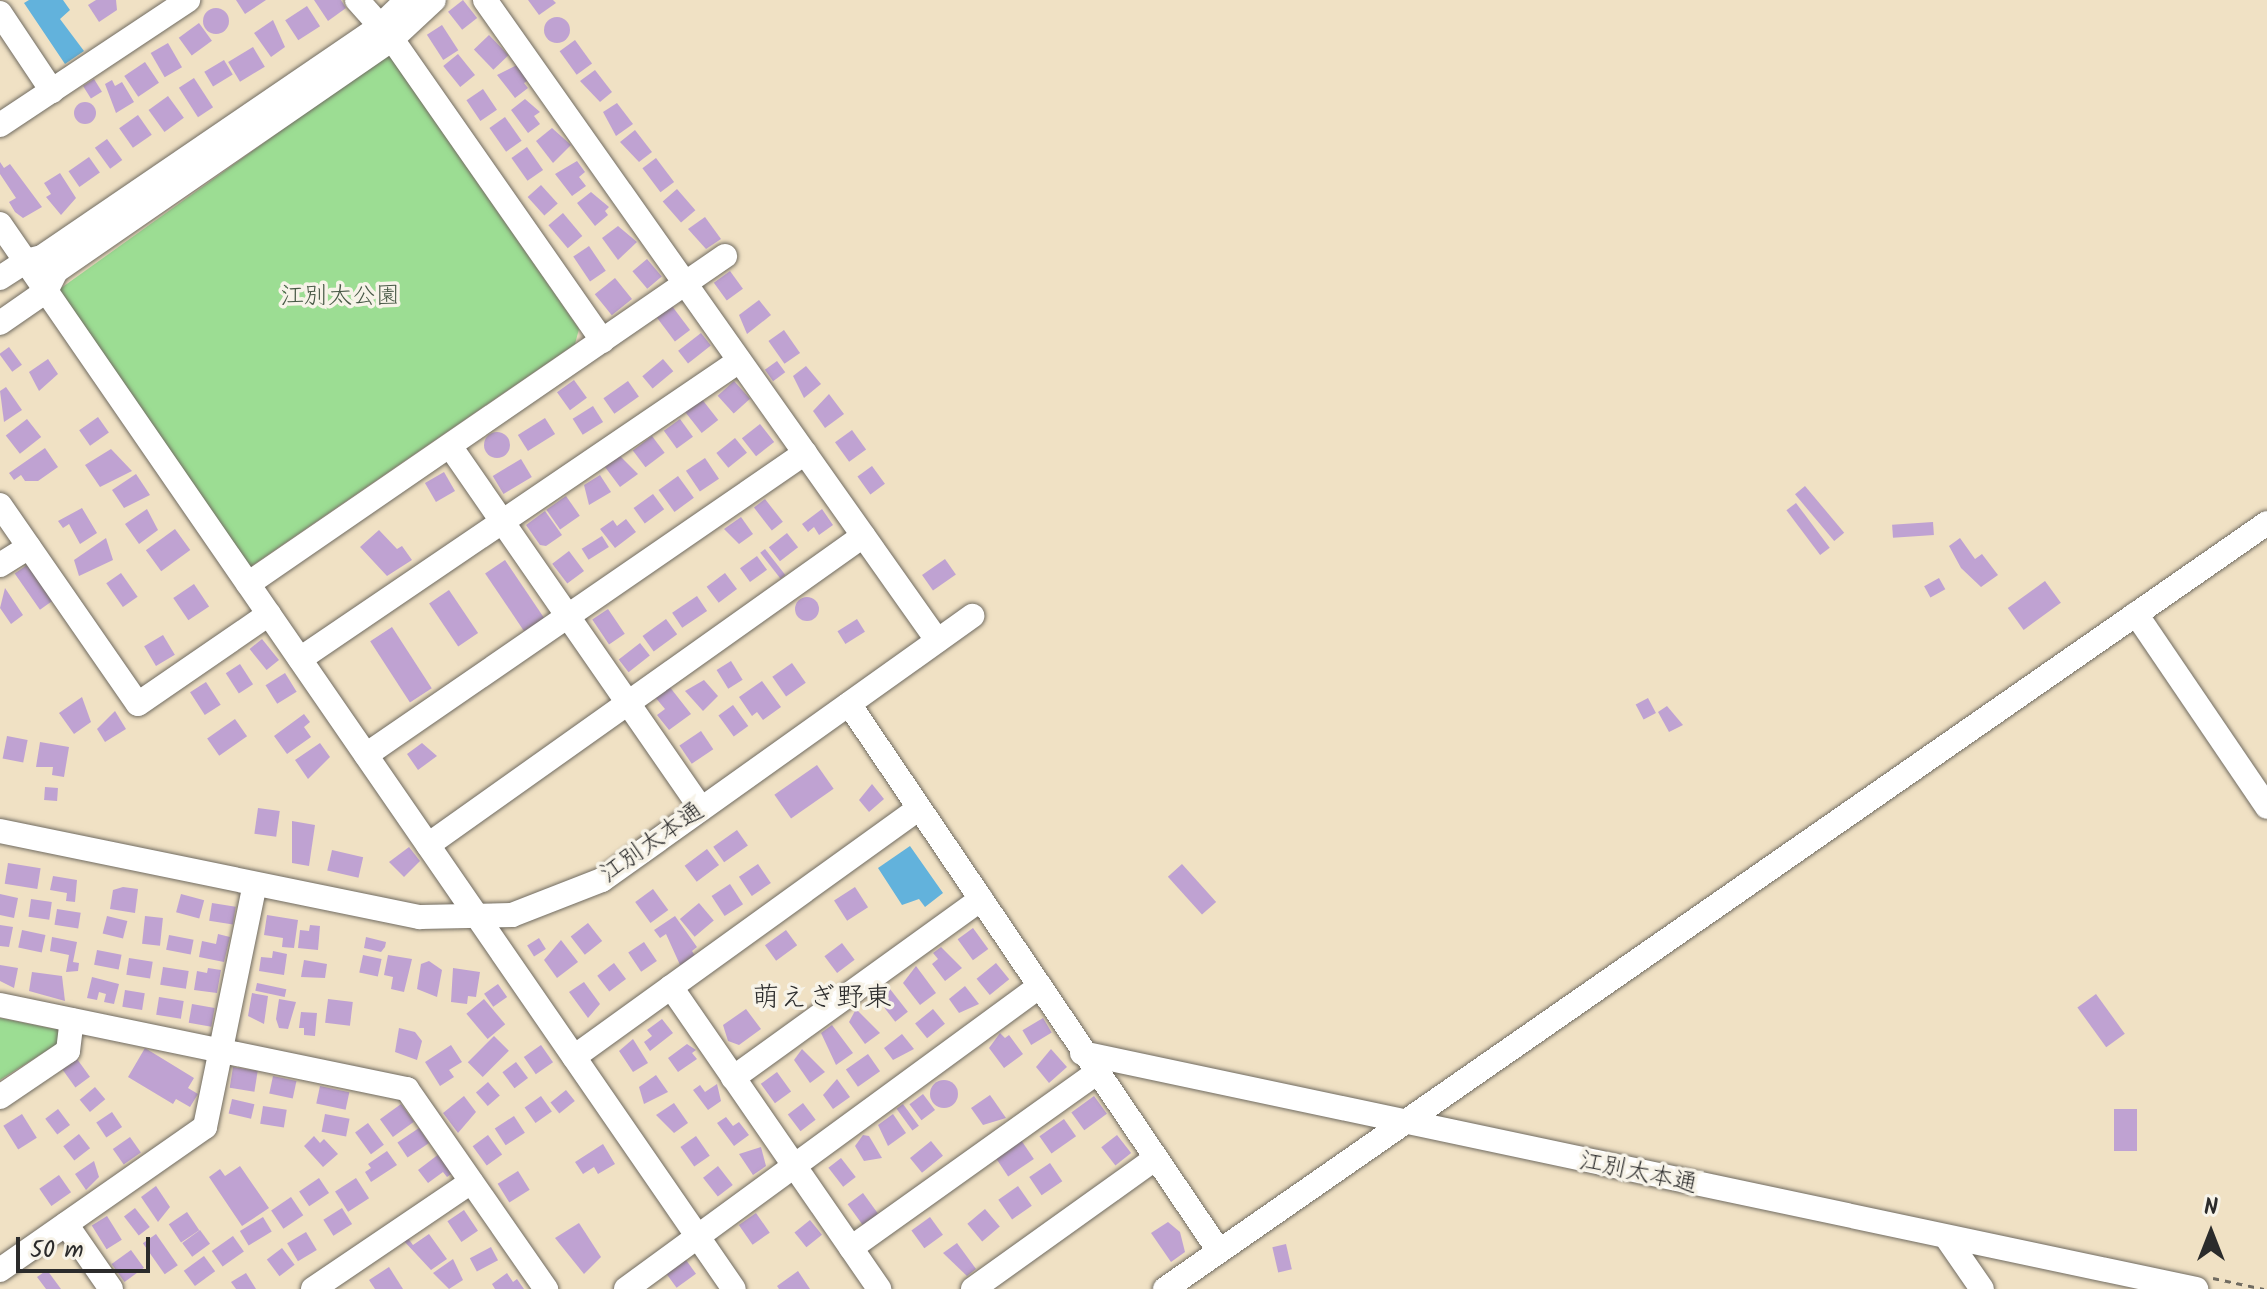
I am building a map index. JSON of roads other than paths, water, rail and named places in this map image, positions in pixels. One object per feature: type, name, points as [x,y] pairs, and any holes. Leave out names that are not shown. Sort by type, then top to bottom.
[{"type":"street","points":[[0,125],[188,0]]},
{"type":"street","points":[[357,0],[385,33],[603,341]]},
{"type":"street","points":[[0,323],[46,291],[56,271],[385,33],[407,0]]},
{"type":"street","points":[[0,278],[26,261],[42,257],[434,0]]},
{"type":"street","points":[[485,0],[937,640]]},
{"type":"street","points":[[0,13],[52,91]]},
{"type":"street","points":[[0,224],[734,1289]]},
{"type":"street","points":[[248,584],[725,256]]},
{"type":"street","points":[[300,659],[739,361]]},
{"type":"street","points":[[450,446],[701,809]]},
{"type":"street","points":[[366,755],[805,453]]},
{"type":"street","points":[[0,505],[138,704],[269,614]]},
{"type":"street","points":[[1165,1289],[2267,523]]},
{"type":"street","points":[[428,845],[863,536]]},
{"type":"street","points":[[0,565],[29,547]]},
{"type":"street","points":[[2136,614],[2267,807]]},
{"type":"street","name":"江別太本通","points":[[0,831],[420,917],[480,920],[512,915],[602,880],[972,616]]},
{"type":"street","points":[[849,704],[1082,1053],[1219,1251]]},
{"type":"street","points":[[574,1057],[919,808]]},
{"type":"street","points":[[0,1270],[205,1127],[255,884]]},
{"type":"street","points":[[733,1078],[981,899]]},
{"type":"street","points":[[626,1289],[1040,986]]},
{"type":"street","points":[[671,987],[879,1289]]},
{"type":"street","points":[[0,1005],[407,1089],[546,1289]]},
{"type":"street","points":[[0,1097],[68,1051],[72,1020]]},
{"type":"street","name":"江別太本通","points":[[1082,1053],[1401,1124],[2196,1289]]},
{"type":"street","points":[[851,1248],[1098,1072]]},
{"type":"street","points":[[973,1289],[1156,1158]]},
{"type":"street","points":[[313,1289],[471,1182]]},
{"type":"street","points":[[66,1224],[111,1289]]},
{"type":"street","points":[[1946,1237],[1982,1289]]},
{"type":"water","points":[[29,0],[63,0],[70,10],[60,19],[84,51],[65,64],[24,3]]},
{"type":"water","points":[[910,846],[943,893],[925,907],[919,899],[902,905],[878,868]]},
{"type":"district","name":"萌えぎ野東","points":[[822,999]]},
{"type":"park label","name":"江別太公園","points":[[340,297]]}]
